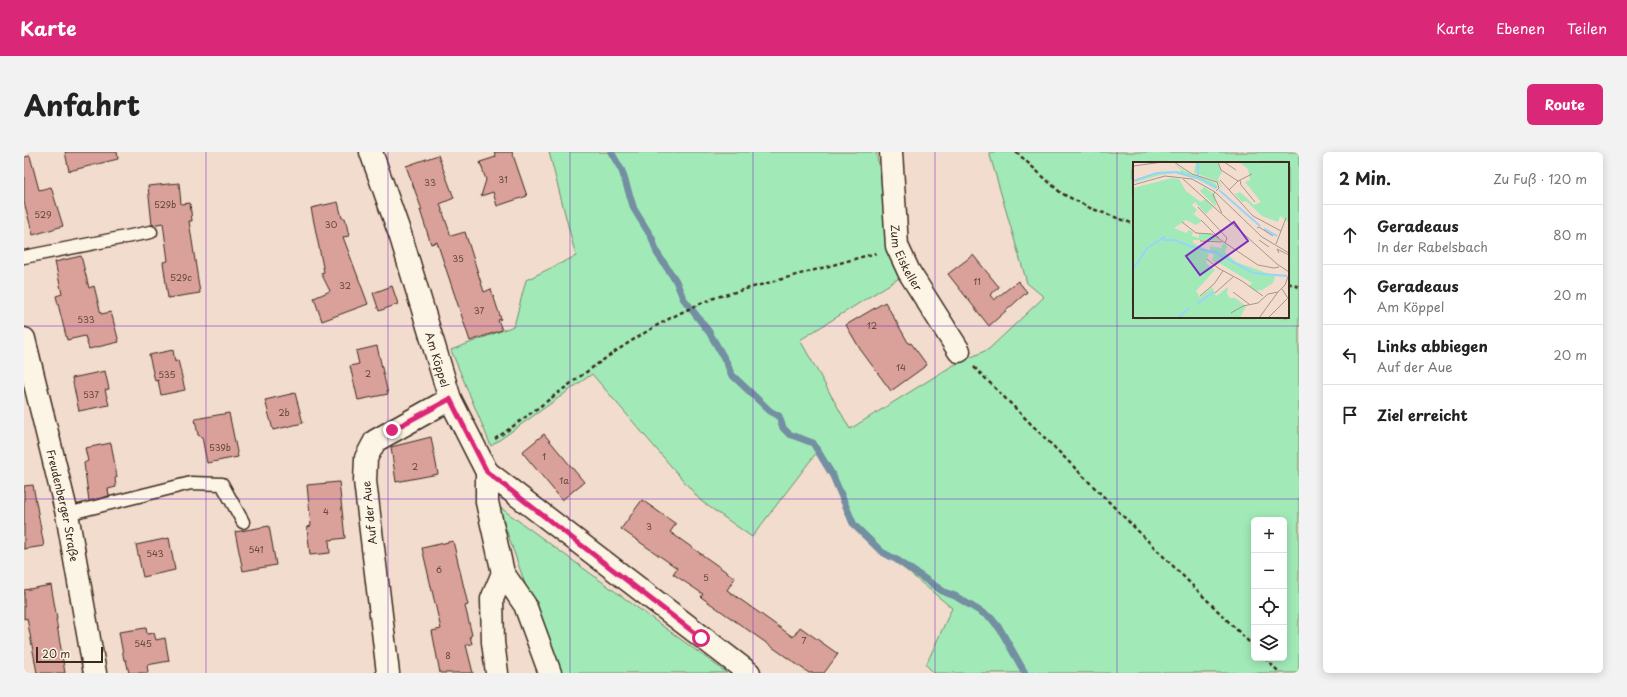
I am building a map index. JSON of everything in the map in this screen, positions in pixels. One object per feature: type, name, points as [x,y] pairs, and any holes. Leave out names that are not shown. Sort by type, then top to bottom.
[{"type":"street","name":"Am Köppel","points":[[371,152],[401,237],[450,399],[487,472],[487,502],[503,573],[524,605],[550,673]]},
{"type":"street","name":"Zum Eiskeller","points":[[891,152],[897,246],[909,272],[959,351]]},
{"type":"street","name":"Freudenberger Straße","points":[[24,339],[67,514],[95,673]]},
{"type":"street","name":"Auf der Aue","points":[[388,673],[365,481],[366,458],[375,441],[450,399]]},
{"type":"street","points":[[487,472],[749,673]]},
{"type":"street","points":[[497,673],[493,642],[492,599],[503,573]]},
{"type":"lane","points":[[24,257],[151,232]]},
{"type":"lane","points":[[67,514],[190,483],[222,484],[243,522]]},
{"type":"path","points":[[1016,152],[1061,193],[1090,208],[1133,224]]},
{"type":"path","points":[[476,452],[545,403],[583,373],[693,306],[717,297],[855,260],[897,246]]},
{"type":"path","points":[[1289,283],[1299,287]]},
{"type":"path","points":[[959,351],[1251,644]]},
{"type":"path","points":[[1268,661],[1280,673]]},
{"type":"green space","points":[[549,152],[876,152],[901,277],[800,340],[850,429],[952,366],[989,349],[1044,297],[1027,283],[989,152],[1299,152],[1299,673],[934,673],[926,665],[952,608],[850,524],[820,448],[752,537],[701,501],[592,374],[491,446],[451,350],[514,326],[526,280],[576,256]]},
{"type":"green space","points":[[498,506],[727,673],[561,673],[530,598]]},
{"type":"building","points":[[65,152],[117,152],[118,159],[69,171]]},
{"type":"building","points":[[494,152],[512,152],[527,196],[497,206],[493,192],[481,196],[486,180],[480,162],[496,157]]},
{"type":"building","points":[[438,155],[454,198],[440,204],[451,236],[465,232],[484,292],[491,289],[501,319],[498,320],[502,330],[470,341],[437,242],[431,244],[420,210],[422,210],[406,166]]},
{"type":"building","points":[[30,156],[39,190],[51,187],[63,226],[33,235],[24,202],[24,157]]},
{"type":"building","points":[[179,183],[181,204],[190,203],[192,221],[189,221],[200,293],[168,298],[163,262],[168,261],[163,223],[152,225],[148,186]]},
{"type":"building","points":[[338,202],[342,218],[345,218],[349,236],[343,237],[368,304],[322,321],[314,298],[330,291],[321,273],[324,272],[311,208]]},
{"type":"building","points":[[973,255],[999,287],[990,295],[994,300],[1018,281],[1027,292],[989,326],[948,274]]},
{"type":"building","points":[[81,256],[89,288],[94,286],[101,314],[111,312],[119,342],[89,349],[85,336],[67,340],[56,296],[62,294],[55,262]]},
{"type":"building","points":[[392,286],[398,304],[379,311],[373,293]]},
{"type":"building","points":[[885,302],[909,344],[911,343],[927,365],[891,391],[860,349],[846,325]]},
{"type":"building","points":[[377,346],[388,394],[358,400],[350,366],[359,364],[356,351]]},
{"type":"building","points":[[173,350],[175,362],[178,360],[185,390],[161,395],[158,380],[155,381],[149,355]]},
{"type":"building","points":[[105,371],[109,389],[105,390],[109,405],[79,411],[72,378]]},
{"type":"building","points":[[295,393],[303,423],[273,430],[265,400]]},
{"type":"building","points":[[229,413],[238,457],[207,463],[202,437],[198,435],[195,419]]},
{"type":"building","points":[[544,434],[584,482],[562,500],[522,452]]},
{"type":"building","points":[[431,437],[438,474],[396,482],[391,447]]},
{"type":"building","points":[[111,443],[117,477],[115,478],[116,487],[108,489],[109,496],[89,501],[84,463],[88,461],[85,448]]},
{"type":"building","points":[[339,482],[345,538],[329,540],[330,553],[310,555],[307,527],[311,526],[307,485]]},
{"type":"building","points":[[33,485],[44,546],[24,549],[24,486]]},
{"type":"building","points":[[642,500],[676,524],[670,532],[735,578],[727,590],[793,637],[800,627],[838,654],[824,673],[809,673],[701,597],[703,594],[673,574],[677,568],[621,529]]},
{"type":"building","points":[[269,526],[276,565],[243,571],[235,532]]},
{"type":"building","points":[[169,538],[175,570],[143,577],[136,545]]},
{"type":"building","points":[[453,541],[468,605],[465,606],[472,635],[470,636],[472,644],[466,645],[473,673],[440,673],[432,631],[441,629],[422,548]]},
{"type":"building","points":[[51,585],[65,673],[37,673],[27,618],[24,619],[24,590]]},
{"type":"building","points":[[146,628],[147,634],[154,633],[156,640],[165,638],[169,661],[147,665],[148,673],[129,673],[126,660],[124,660],[119,632]]},
{"type":"waterway","points":[[611,152],[622,171],[634,209],[652,238],[657,253],[676,281],[683,298],[709,332],[727,363],[731,374],[770,411],[779,416],[783,428],[789,434],[813,443],[833,476],[854,525],[882,552],[897,560],[944,592],[955,596],[991,618],[1000,629],[1025,673]]},
{"type":"route","points":[[392,430],[450,399],[487,472],[701,638]]}]
